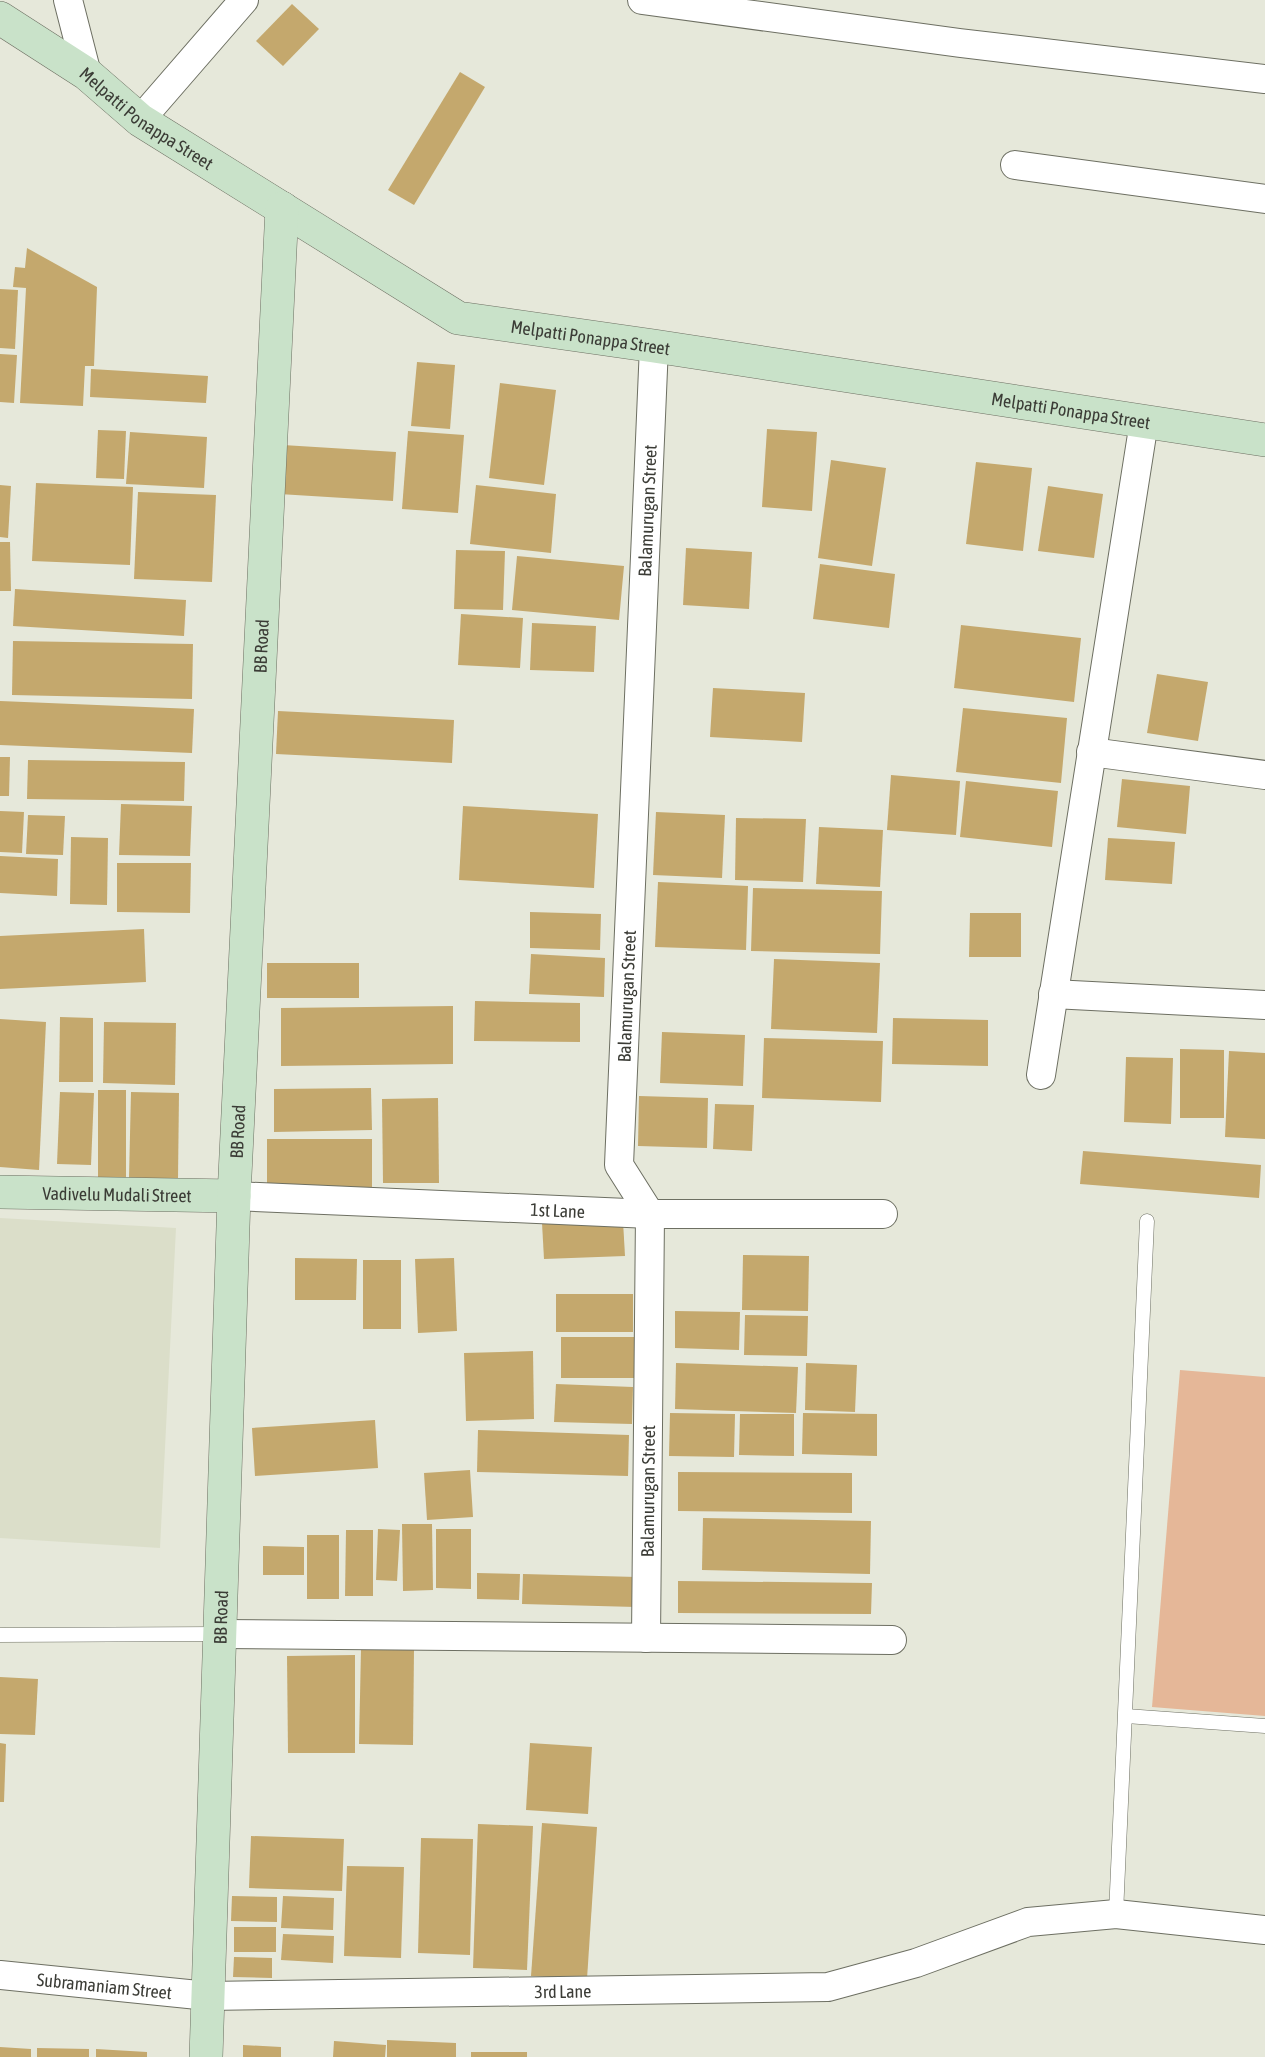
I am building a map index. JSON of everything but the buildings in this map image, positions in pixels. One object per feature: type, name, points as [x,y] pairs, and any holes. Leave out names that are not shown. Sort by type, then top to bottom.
[{"type":"street","points":[[68,0],[87,74]]},
{"type":"street","points":[[140,120],[244,0]]},
{"type":"street","points":[[642,0],[960,43],[1265,79]]},
{"type":"street","name":"Melpatti Ponappa Street","points":[[0,18],[87,74],[140,120],[458,318],[1265,440]]},
{"type":"street","points":[[1015,165],[1265,199]]},
{"type":"street","name":"BB Road","points":[[206,2057],[234,1196],[282,208]]},
{"type":"street","name":"Balamurugan Street","points":[[646,1638],[650,1214],[619,1165],[654,346]]},
{"type":"street","points":[[1041,1075],[1144,422]]},
{"type":"street","points":[[1091,752],[1265,775]]},
{"type":"street","points":[[1053,994],[1265,1005]]},
{"type":"street","name":"Vadivelu Mudali Street","points":[[0,1192],[234,1196]]},
{"type":"street","name":"1st Lane","points":[[234,1196],[650,1214],[883,1214]]},
{"type":"street","points":[[221,1634],[892,1640]]},
{"type":"street","name":"3rd Lane","points":[[208,1996],[828,1987],[916,1963],[1028,1922],[1116,1914],[1265,1930]]},
{"type":"street","name":"Subramaniam Street","points":[[0,1975],[208,1996]]},
{"type":"lane","points":[[1116,1914],[1147,1221]]},
{"type":"lane","points":[[0,1635],[221,1634]]},
{"type":"lane","points":[[1126,1716],[1265,1726]]},
{"type":"shaded area","points":[[0,1218],[176,1228],[160,1548],[0,1538]]},
{"type":"shaded area","points":[[1180,1370],[1265,1377],[1265,1716],[1152,1707]]}]
